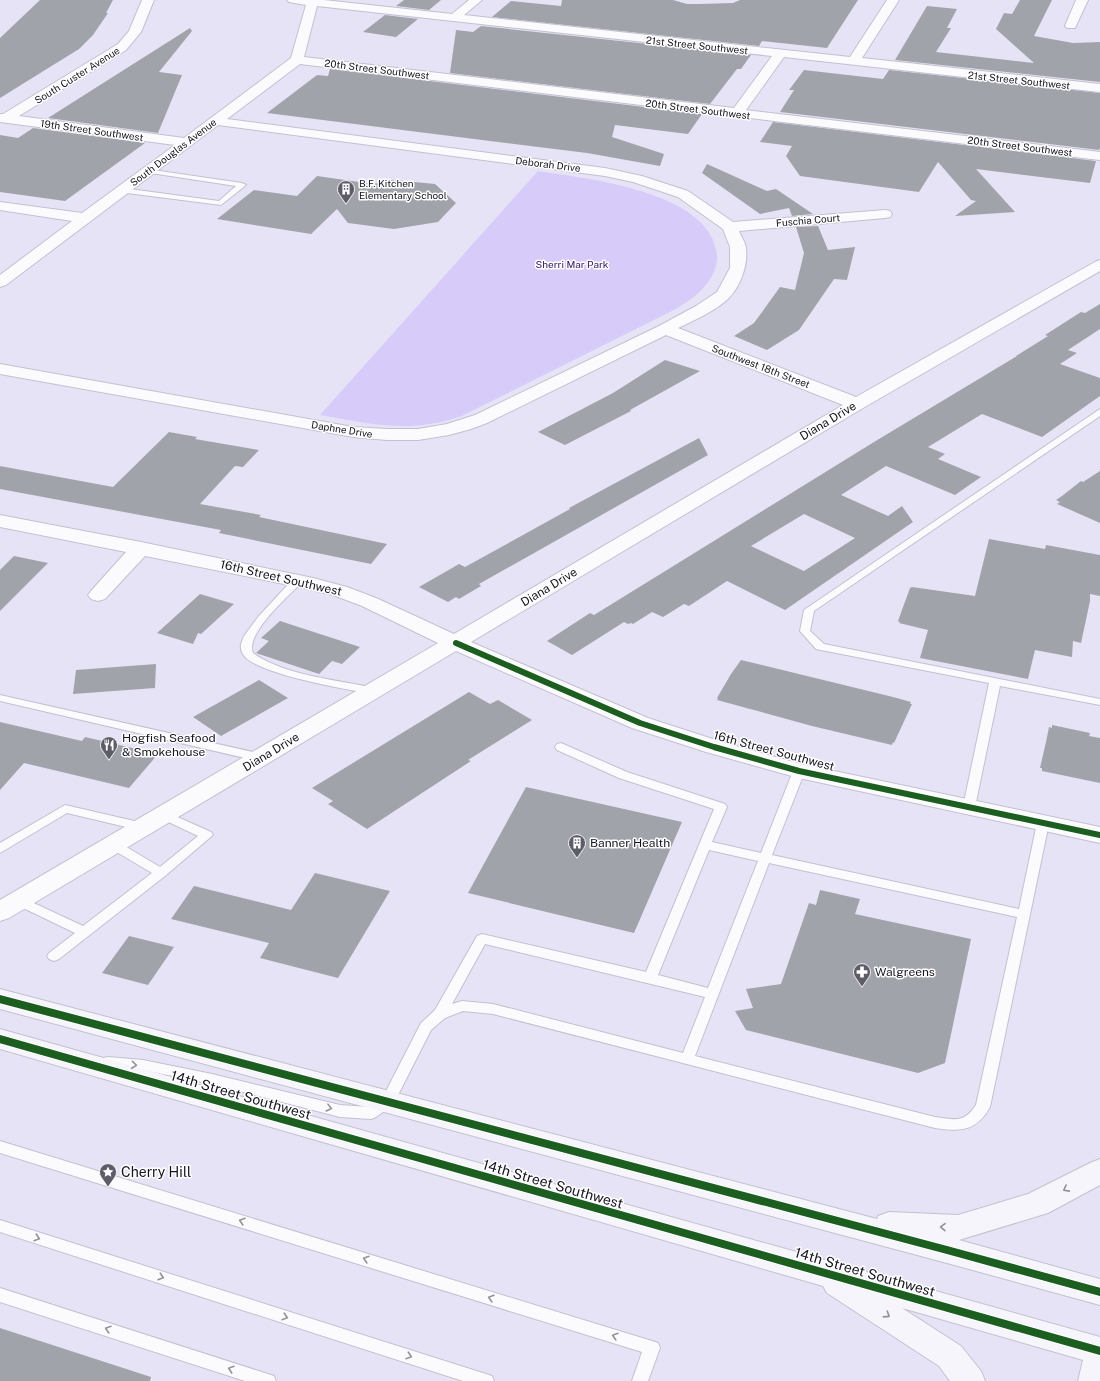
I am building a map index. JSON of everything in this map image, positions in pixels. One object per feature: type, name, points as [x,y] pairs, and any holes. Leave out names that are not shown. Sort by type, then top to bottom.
[{"type":"main road","points":[[0,998],[1100,1292]]},
{"type":"main road","name":"14th Street Southwest","points":[[0,1039],[1100,1351]]},
{"type":"main road","points":[[848,1224],[958,1228],[1037,1204],[1100,1171]]},
{"type":"main road","points":[[818,1271],[950,1356],[969,1381]]},
{"type":"main road","points":[[1094,1381],[1100,1358]]},
{"type":"street","name":"South Custer Avenue","points":[[3,118],[122,47],[135,32],[148,0]]},
{"type":"street","name":"21st Street Southwest","points":[[293,0],[1100,88]]},
{"type":"street","points":[[454,18],[476,0]]},
{"type":"street","points":[[853,62],[893,0]]},
{"type":"street","points":[[1071,26],[1082,0]]},
{"type":"street","points":[[297,60],[312,1]]},
{"type":"street","points":[[737,113],[780,54]]},
{"type":"street","name":"20th Street Southwest","points":[[297,60],[1100,156]]},
{"type":"street","name":"South Douglas Avenue","points":[[0,282],[214,120],[297,60]]},
{"type":"street","name":"19th Street Southwest","points":[[3,118],[185,142]]},
{"type":"street","name":"Deborah Drive","points":[[214,120],[623,175],[662,186],[683,194],[730,227]]},
{"type":"street","points":[[0,206],[84,218]]},
{"type":"street","name":"Fuschia Court","points":[[730,227],[885,214]]},
{"type":"street","points":[[665,329],[702,309],[722,295],[730,285],[738,268],[738,247],[730,227]]},
{"type":"street","name":"Diana Drive","points":[[0,912],[857,404],[1100,264]]},
{"type":"street","name":"Daphne Drive","points":[[0,369],[353,432],[416,435],[451,430],[482,419],[665,329]]},
{"type":"street","name":"Southwest 18th Street","points":[[665,329],[857,404]]},
{"type":"street","name":"16th Street Southwest","points":[[0,521],[298,580],[340,591],[369,602],[456,643],[640,723],[714,747],[799,771],[1100,835]]},
{"type":"street","points":[[98,595],[141,548]]},
{"type":"lane","points":[[122,190],[221,203],[242,185],[146,171]]},
{"type":"lane","points":[[1100,412],[809,610],[805,632],[820,647],[1100,702]]},
{"type":"lane","points":[[298,580],[251,634],[246,645],[248,654],[255,660],[268,666],[337,684],[375,691]]},
{"type":"lane","points":[[969,807],[995,681]]},
{"type":"lane","points":[[0,698],[262,758]]},
{"type":"lane","points":[[561,747],[623,775],[721,807],[650,978]]},
{"type":"lane","points":[[687,1059],[799,771]]},
{"type":"lane","points":[[0,849],[65,809],[144,827]]},
{"type":"lane","points":[[54,956],[161,873],[207,835],[164,815]]},
{"type":"lane","points":[[440,1014],[462,1006],[493,1009],[939,1123],[960,1125],[975,1118],[983,1106],[1043,823]]},
{"type":"lane","points":[[114,845],[161,873]]},
{"type":"lane","points":[[705,845],[1023,914]]},
{"type":"lane","points":[[19,901],[84,932]]},
{"type":"lane","points":[[67,1058],[143,1065],[212,1079],[340,1111],[371,1113],[388,1101],[426,1027],[440,1014],[482,939],[713,994]]},
{"type":"lane","points":[[0,1147],[652,1348],[640,1381]]},
{"type":"lane","points":[[0,1226],[486,1381]]},
{"type":"lane","points":[[0,1294],[268,1381]]},
{"type":"green space","name":"Sherri Mar Park","points":[[538,171],[635,189],[661,198],[683,209],[701,223],[713,240],[717,261],[715,270],[711,277],[694,297],[672,311],[462,416],[425,425],[391,426],[320,415]]},
{"type":"building","points":[[40,0],[113,0],[106,13],[108,13],[93,35],[79,49],[0,98],[0,38]]},
{"type":"building","points":[[404,0],[441,0],[429,10],[396,6]]},
{"type":"building","points":[[562,0],[673,0],[687,4],[699,4],[733,3],[740,0],[858,0],[827,48],[762,41],[759,46],[492,17],[511,1],[561,6]]},
{"type":"building","points":[[1020,0],[1052,0],[1034,36],[1073,43],[1100,42],[1100,82],[895,60],[927,6],[957,9],[947,28],[951,28],[936,52],[1034,63],[996,29],[1004,13],[1012,14]]},
{"type":"building","points":[[385,15],[418,19],[396,37],[363,32]]},
{"type":"building","points":[[481,26],[751,55],[741,69],[737,69],[710,104],[450,73],[456,30],[473,32]]},
{"type":"building","points":[[190,28],[192,31],[159,72],[182,75],[158,133],[48,118]]},
{"type":"building","points":[[330,69],[702,114],[688,134],[615,125],[612,137],[664,154],[660,166],[587,153],[267,113],[317,75],[328,76]]},
{"type":"building","points":[[804,70],[883,79],[889,70],[1100,93],[1100,148],[1099,150],[780,112],[794,90],[789,90]]},
{"type":"building","points":[[773,122],[1096,161],[1090,183],[976,169],[1015,212],[955,216],[976,201],[971,200],[938,162],[919,192],[800,176],[786,156],[792,146],[760,142]]},
{"type":"building","points":[[33,128],[145,143],[65,201],[0,192],[0,135],[18,138]]},
{"type":"building","points":[[707,164],[767,191],[776,189],[813,214],[792,216],[789,208],[760,214],[702,173]]},
{"type":"building","name":"B.F. Kitchen Elementary School","points":[[317,176],[373,184],[393,180],[435,184],[456,203],[438,222],[394,229],[348,223],[337,209],[311,234],[217,219],[254,190],[297,196]]},
{"type":"building","points":[[818,226],[828,250],[855,247],[847,280],[834,279],[799,330],[767,350],[734,336],[754,323],[780,287],[795,290],[804,253],[796,227]]},
{"type":"building","points":[[1100,304],[1100,329],[1068,350],[1077,353],[1060,364],[1100,378],[1100,396],[1042,437],[982,414],[928,447],[945,454],[938,459],[981,477],[955,495],[886,466],[841,495],[888,516],[902,506],[913,522],[785,610],[727,581],[689,606],[684,604],[663,617],[652,612],[633,624],[624,622],[572,655],[547,641],[590,613],[594,615],[874,442],[1017,356],[1048,336],[1045,335],[1081,312],[1085,313]],"holes":[[[804,514],[855,538],[804,571],[751,546]]]},
{"type":"building","points":[[665,360],[700,371],[630,410],[631,411],[565,445],[538,432],[613,393]]},
{"type":"building","points":[[169,432],[197,437],[195,439],[259,450],[243,467],[235,466],[200,504],[261,515],[259,517],[387,544],[371,564],[219,533],[221,530],[0,489],[0,466],[113,487]]},
{"type":"building","points":[[699,438],[708,455],[479,584],[481,586],[459,599],[456,597],[448,602],[419,587],[459,564],[465,567],[570,509],[569,508]]},
{"type":"building","points":[[1100,471],[1100,523],[1057,504],[1060,502],[1056,500],[1081,481],[1083,482]]},
{"type":"building","points":[[989,539],[1045,549],[1046,545],[1100,555],[1100,596],[1090,594],[1090,601],[1081,643],[1073,641],[1072,657],[1035,650],[1028,679],[920,658],[928,630],[899,623],[900,622],[898,621],[910,588],[912,587],[975,596]]},
{"type":"building","points":[[14,556],[48,563],[0,611],[0,570]]},
{"type":"building","points":[[200,594],[234,604],[201,634],[198,633],[193,644],[157,633]]},
{"type":"building","points":[[280,621],[360,647],[342,664],[332,661],[319,674],[256,653],[269,641],[261,638]]},
{"type":"building","points":[[741,660],[893,697],[911,702],[910,704],[912,704],[892,745],[812,726],[717,700],[731,674]]},
{"type":"building","points":[[156,664],[155,688],[73,694],[76,670]]},
{"type":"building","points":[[259,680],[288,698],[221,736],[193,717]]},
{"type":"building","points":[[469,692],[490,704],[498,700],[532,720],[468,760],[471,761],[367,829],[328,804],[333,801],[312,788]]},
{"type":"building","points":[[0,722],[82,741],[85,737],[158,754],[129,788],[24,763],[0,790]]},
{"type":"building","points":[[1052,725],[1090,733],[1089,736],[1100,738],[1100,783],[1042,771],[1042,768],[1040,768],[1049,727],[1052,728]]},
{"type":"building","name":"Banner Health","points":[[526,787],[682,822],[634,933],[468,893]]},
{"type":"building","points":[[315,873],[390,891],[338,978],[260,958],[269,943],[171,919],[194,886],[291,910]]},
{"type":"building","name":"Walgreens","points":[[820,890],[860,899],[855,914],[971,939],[945,1063],[918,1073],[746,1030],[735,1011],[753,1008],[746,989],[781,984],[809,903],[816,905]]},
{"type":"building","points":[[129,936],[174,947],[148,985],[102,973]]},
{"type":"building","points":[[0,1328],[151,1377],[150,1381],[0,1381]]},
{"type":"cycle path","points":[[456,643],[640,723],[714,747],[799,771],[1100,835]]},
{"type":"cycle path","points":[[0,999],[947,1250],[1100,1292]]},
{"type":"cycle path","points":[[0,1039],[1100,1351]]},
{"type":"place","name":"B.F. Kitchen Elementary School","points":[[346,204]]},
{"type":"place","name":"Hogfish Seafood & Smokehouse","points":[[109,760]]},
{"type":"place","name":"Banner Health","points":[[577,858]]},
{"type":"place","name":"Walgreens","points":[[862,987]]},
{"type":"place","name":"Cherry Hill","points":[[108,1187]]}]
